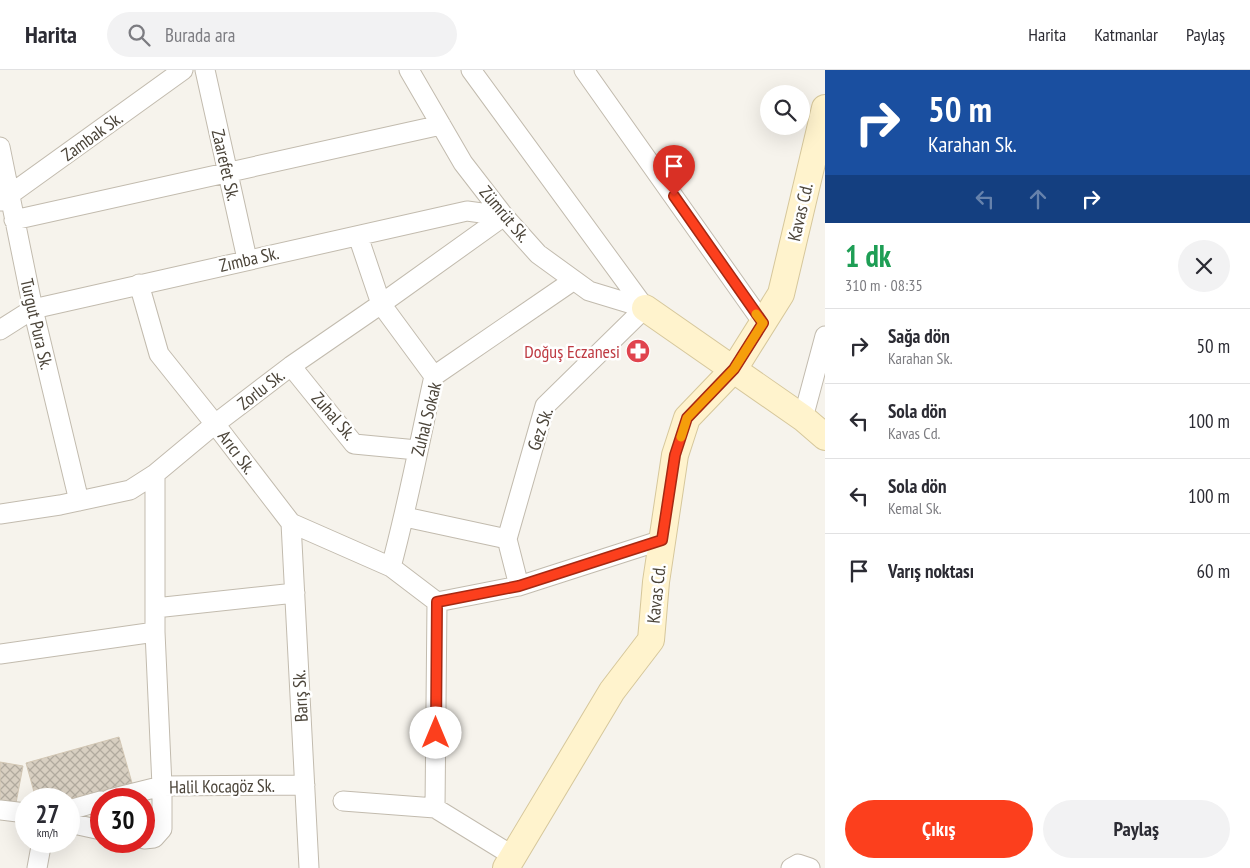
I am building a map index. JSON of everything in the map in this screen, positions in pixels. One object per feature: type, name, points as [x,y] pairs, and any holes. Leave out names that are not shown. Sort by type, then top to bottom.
[{"type":"street","name":"Zambak Sk.","points":[[4,198],[183,70]]},
{"type":"street","name":"Zaarefet Sk.","points":[[205,70],[247,259]]},
{"type":"street","name":"Zümrüt Sk.","points":[[409,70],[463,163],[504,216],[538,254],[589,291],[645,308]]},
{"type":"street","points":[[471,70],[645,308],[803,418],[825,437]]},
{"type":"street","points":[[584,70],[763,323]]},
{"type":"street","name":"Kavas Cd.","points":[[511,864],[612,691],[651,640],[656,582],[675,455],[687,418],[734,369],[781,294],[825,108]]},
{"type":"street","points":[[14,220],[441,125]]},
{"type":"street","name":"Turgut Pura Sk.","points":[[0,147],[4,198],[14,220],[32,309],[79,501]]},
{"type":"street","name":"Zımba Sk.","points":[[0,330],[32,309],[247,259],[467,211],[504,216]]},
{"type":"street","name":"Zorlu Sk.","points":[[0,514],[79,501],[130,490],[155,474],[291,366],[504,216]]},
{"type":"street","points":[[358,236],[381,304],[434,376]]},
{"type":"street","name":"Zuhal Sokak","points":[[391,567],[405,517],[417,450],[434,376],[574,280]]},
{"type":"street","name":"Arıcı Sk.","points":[[139,284],[159,354],[216,424],[291,523],[391,567],[437,602]]},
{"type":"street","name":"Gez Sk.","points":[[519,586],[508,539],[545,406],[645,308]]},
{"type":"street","points":[[803,418],[825,336]]},
{"type":"street","name":"Zuhal Sk.","points":[[291,366],[354,444],[417,450]]},
{"type":"street","points":[[155,474],[155,632],[162,786],[162,829],[155,837]]},
{"type":"street","points":[[405,517],[508,539]]},
{"type":"street","name":"Barış Sk.","points":[[291,523],[309,868]]},
{"type":"street","points":[[435,808],[437,602],[519,586],[662,540]]},
{"type":"street","points":[[155,608],[295,593]]},
{"type":"street","points":[[0,654],[155,632]]},
{"type":"street","name":"Halil Kocagöz Sk.","points":[[154,788],[162,786],[305,785]]},
{"type":"street","points":[[344,801],[435,808],[511,864]]},
{"type":"street","points":[[0,810],[15,812]]},
{"type":"street","points":[[37,868],[40,853]]},
{"type":"street","points":[[791,868],[798,864],[810,868]]},
{"type":"building","points":[[119,737],[132,783],[112,788],[90,788],[90,794],[80,796],[80,788],[33,788],[26,763]]},
{"type":"building","points":[[0,762],[23,766],[19,788],[15,788],[15,803],[0,800]]},
{"type":"slow traffic","points":[[681,437],[687,418],[734,369],[763,323],[756,314]]},
{"type":"place","name":"Doğuş Eczanesi","points":[[638,351]]},
{"type":"route","points":[[436,733],[437,602],[519,586],[662,540],[675,455],[687,418],[734,369],[763,323],[674,196]]}]
